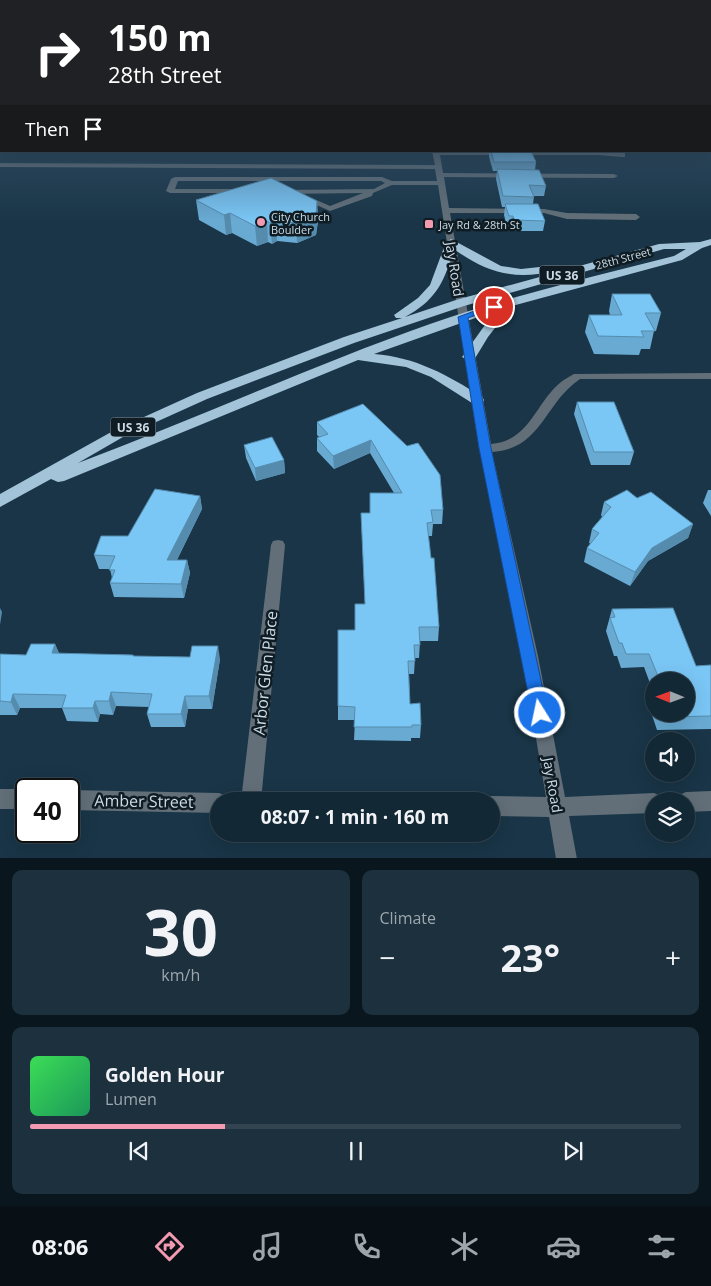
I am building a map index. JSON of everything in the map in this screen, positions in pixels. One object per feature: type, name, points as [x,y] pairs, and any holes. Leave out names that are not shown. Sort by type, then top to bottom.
[{"type":"highway","points":[[349,340],[416,308],[430,296],[439,281],[451,242],[479,262],[507,272],[537,272],[630,249],[663,246]]},
{"type":"highway","name":"28th Street","points":[[460,303],[663,246],[706,243]]},
{"type":"highway","name":"28th Street","points":[[463,317],[678,258],[706,243]]},
{"type":"highway","name":"US 36","points":[[19,492],[118,434],[202,396],[349,340],[460,303]]},
{"type":"highway","points":[[469,357],[482,336],[507,304]]},
{"type":"highway","name":"US 36","points":[[0,501],[19,492],[135,449],[355,357],[463,317]]},
{"type":"highway","points":[[355,357],[384,358],[420,366],[436,373],[477,400]]},
{"type":"street","points":[[436,152],[622,155]]},
{"type":"street","name":"Jay Road","points":[[436,152],[485,448],[530,656],[567,858]]},
{"type":"street","points":[[0,165],[441,175],[614,176]]},
{"type":"street","points":[[290,192],[330,209],[391,183],[441,175]]},
{"type":"street","points":[[253,192],[170,191],[175,179],[382,179],[391,183]]},
{"type":"street","points":[[272,192],[375,191]]},
{"type":"street","points":[[446,210],[544,211],[567,216],[636,218]]},
{"type":"street","points":[[485,448],[503,447],[523,438],[564,385],[578,376],[711,376]]},
{"type":"street","name":"Arbor Glen Place","points":[[252,792],[278,545]]},
{"type":"street","points":[[0,798],[15,799]]},
{"type":"street","name":"Amber Street","points":[[80,800],[210,802]]},
{"type":"street","points":[[695,802],[711,801]]},
{"type":"street","points":[[500,806],[557,807],[645,803]]},
{"type":"building","points":[[491,152],[531,152],[536,162],[494,162]]},
{"type":"building","points":[[497,169],[539,170],[546,186],[529,185],[534,197],[503,196]]},
{"type":"building","points":[[271,178],[317,201],[316,215],[296,223],[276,221],[270,223],[267,221],[255,226],[230,213],[224,215],[196,200]]},
{"type":"building","points":[[505,204],[538,204],[545,221],[514,220],[513,216],[509,216]]},
{"type":"building","points":[[612,294],[650,294],[661,313],[645,313],[655,331],[641,331],[644,337],[598,336],[589,315],[622,315]]},
{"type":"building","points":[[577,402],[614,402],[634,452],[594,452]]},
{"type":"building","points":[[363,404],[407,446],[418,443],[440,475],[443,510],[431,510],[433,522],[427,523],[431,558],[434,558],[439,627],[419,627],[420,645],[414,645],[415,661],[408,661],[410,704],[420,703],[421,725],[412,725],[412,727],[354,727],[355,707],[338,706],[338,630],[355,630],[355,604],[365,604],[361,513],[370,513],[370,493],[402,493],[371,440],[333,456],[317,438],[328,434],[317,422]]},
{"type":"building","points":[[272,437],[284,460],[255,468],[244,445]]},
{"type":"building","points":[[155,489],[200,496],[167,560],[187,560],[181,584],[110,583],[115,570],[109,570],[115,556],[94,555],[101,536],[128,536]]},
{"type":"building","points":[[627,490],[637,498],[651,492],[693,524],[652,548],[635,572],[587,548],[599,533],[592,529],[611,507],[604,502]]},
{"type":"building","points":[[673,608],[696,666],[711,665],[711,716],[695,716],[695,672],[656,672],[649,654],[626,654],[622,643],[619,643],[610,618],[615,617],[612,609]]},
{"type":"building","points":[[31,644],[55,644],[52,653],[190,657],[192,646],[218,646],[209,696],[185,696],[181,714],[147,714],[152,694],[111,692],[109,701],[95,701],[93,708],[62,708],[66,695],[13,694],[11,702],[0,701],[0,654],[26,655]]},
{"type":"place","name":"City Church Boulder","points":[[261,222]]},
{"type":"place","name":"Jay Rd & 28th St","points":[[429,224]]},
{"type":"route","points":[[494,307],[463,317],[485,448],[530,656],[540,713]]}]
